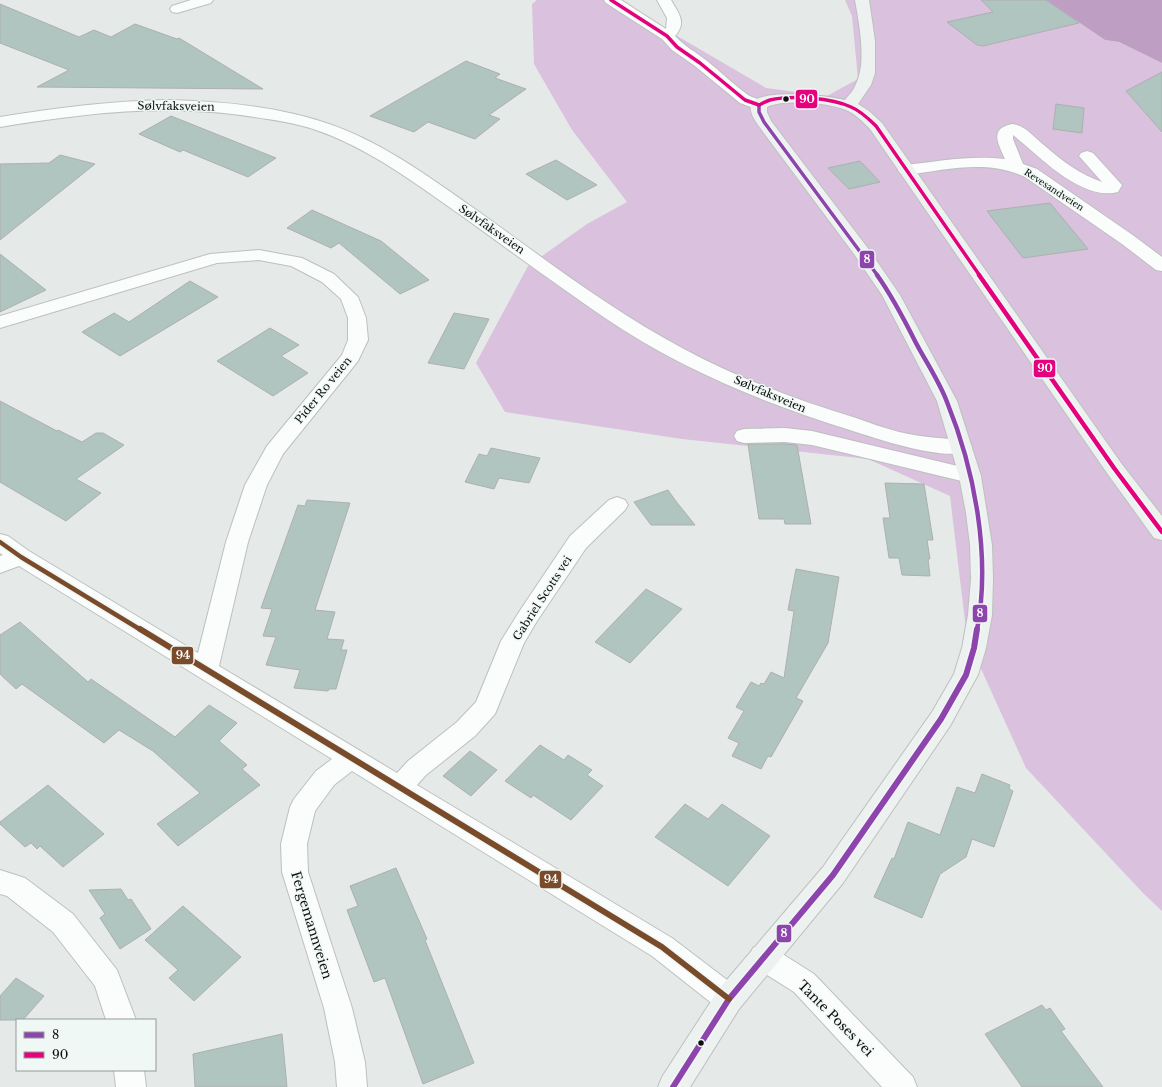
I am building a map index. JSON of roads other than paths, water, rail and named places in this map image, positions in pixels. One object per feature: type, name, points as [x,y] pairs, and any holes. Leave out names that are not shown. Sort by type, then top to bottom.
[{"type":"main road","points":[[849,105],[865,82],[867,69],[868,39],[862,0]]},
{"type":"main road","points":[[673,1087],[729,999],[833,875],[940,719],[966,675],[974,648],[980,615],[982,579],[981,545],[970,476],[947,401],[891,295],[861,251],[764,122],[759,112],[759,105],[778,99],[811,100],[849,105],[864,114],[876,126],[1114,468],[1162,532]]},
{"type":"street","points":[[177,9],[206,0]]},
{"type":"street","points":[[611,0],[667,36],[677,47],[700,63],[745,100],[759,105]]},
{"type":"street","points":[[664,0],[674,18],[674,28],[667,36]]},
{"type":"street","name":"Sølvfaksveien","points":[[0,122],[72,110],[94,108],[158,103],[200,104],[293,118],[332,130],[367,145],[442,194],[611,314],[678,354],[760,392],[817,414],[908,441],[936,446],[962,447]]},
{"type":"street","points":[[1016,166],[1005,139],[1006,131],[1012,129],[1017,131],[1039,150],[1078,177],[1095,186],[1107,189],[1112,188],[1114,185],[1087,156]]},
{"type":"street","name":"Revesandveien","points":[[906,170],[980,162],[1016,166],[1031,173],[1128,240],[1162,266]]},
{"type":"street","name":"Pider Ro veien","points":[[0,322],[201,263],[223,258],[259,255],[296,262],[328,278],[348,297],[357,318],[358,340],[351,357],[274,451],[256,485],[237,542],[206,671]]},
{"type":"street","points":[[744,436],[785,435],[812,438],[970,476]]},
{"type":"street","name":"Gabriel Scotts vei","points":[[399,788],[417,768],[466,729],[486,706],[513,641],[528,615],[578,542],[618,505]]},
{"type":"street","points":[[0,542],[10,561],[206,671],[662,947],[729,999]]},
{"type":"street","name":"Fergemannveien","points":[[350,757],[338,769],[325,778],[303,807],[294,844],[295,872],[338,1008],[350,1062],[352,1087]]},
{"type":"street","points":[[0,882],[15,886],[63,923],[107,980],[121,1019]]},
{"type":"street","name":"Tante Poses vei","points":[[763,957],[804,984],[902,1087]]},
{"type":"street","points":[[129,1071],[131,1087]]}]
